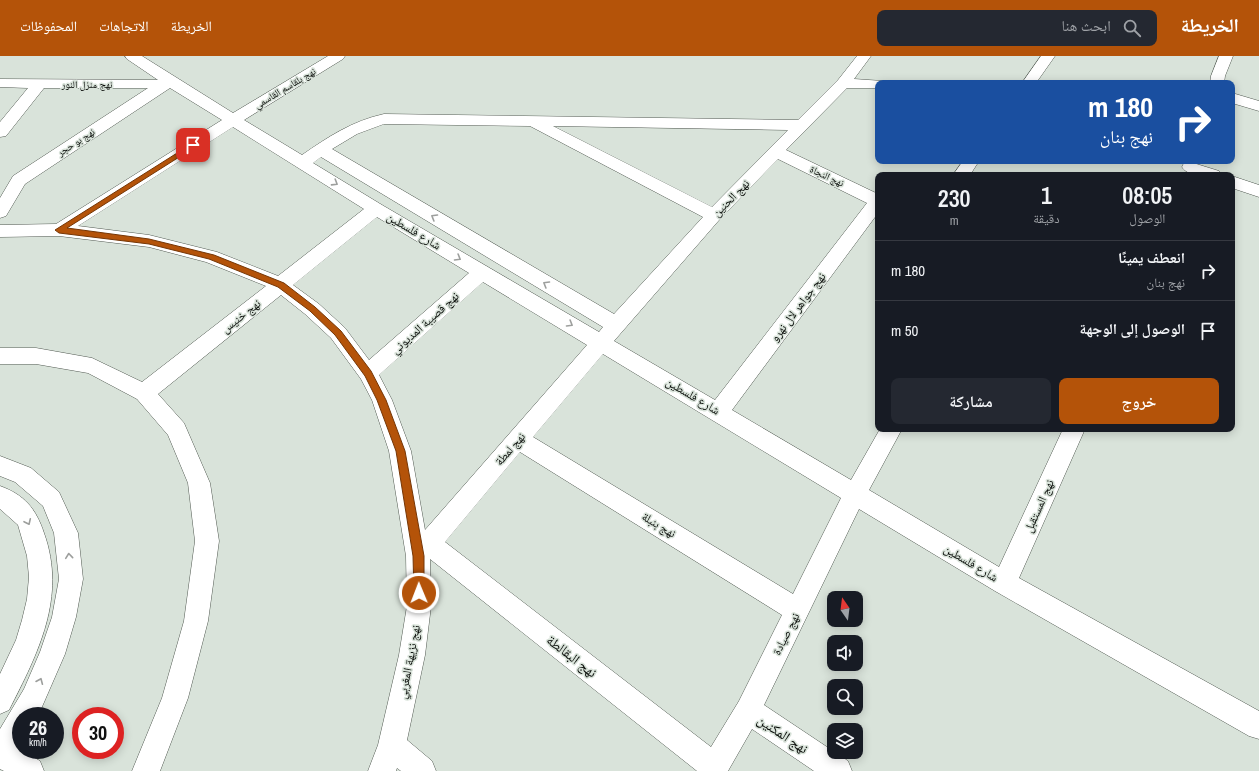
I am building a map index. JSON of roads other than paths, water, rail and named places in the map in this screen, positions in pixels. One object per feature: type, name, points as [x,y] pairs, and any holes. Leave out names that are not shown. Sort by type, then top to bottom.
[{"type":"street","name":"شارع فلسطين","points":[[132,56],[170,84],[233,120],[482,272],[1004,583],[1259,726]]},
{"type":"street","name":"نهج بلقاسم القاسمي","points":[[59,230],[233,120],[338,56]]},
{"type":"street","name":"نهج الحنين","points":[[601,342],[714,215],[843,82],[864,56]]},
{"type":"street","points":[[1031,80],[1048,56]]},
{"type":"street","points":[[1217,80],[1226,56]]},
{"type":"street","points":[[843,82],[875,84]]},
{"type":"street","name":"نهج منزل النور","points":[[0,83],[170,84]]},
{"type":"street","points":[[0,132],[39,84]]},
{"type":"street","name":"نهج بو حجر","points":[[0,212],[20,180],[170,84]]},
{"type":"street","points":[[1235,99],[1259,106]]},
{"type":"street","points":[[302,163],[359,126],[370,121],[384,119],[800,125]]},
{"type":"street","points":[[532,122],[714,215]]},
{"type":"street","points":[[321,150],[616,325]]},
{"type":"street","name":"نهج النجاة","points":[[776,152],[875,200]]},
{"type":"street","points":[[1190,168],[1203,172]]},
{"type":"street","points":[[0,179],[20,180]]},
{"type":"street","points":[[1235,183],[1259,191]]},
{"type":"street","name":"نهج جواهر لال نهرو","points":[[718,412],[875,205]]},
{"type":"street","name":"نهج خنيس","points":[[144,393],[376,208]]},
{"type":"street","name":"نهج نزيهة المغربي","points":[[0,231],[59,230],[157,243],[211,257],[281,285],[312,309],[338,333],[368,374],[382,400],[400,451],[424,550],[419,606],[413,648],[392,745],[382,771]]},
{"type":"street","name":"نهج قصيبة المديوني","points":[[368,374],[482,272]]},
{"type":"street","name":"نهج لمطة","points":[[424,550],[601,342]]},
{"type":"street","points":[[0,356],[36,356],[92,366],[144,393],[176,429],[199,483],[207,541],[196,621],[175,698],[146,771]]},
{"type":"street","name":"نهج صيادة","points":[[713,769],[748,710],[855,494],[889,432]]},
{"type":"street","name":"نهج المستقبل","points":[[1004,583],[1073,432]]},
{"type":"street","name":"نهج بنبلة","points":[[519,440],[798,611]]},
{"type":"street","points":[[0,466],[23,475],[51,499],[66,533],[71,580],[64,617],[52,654],[28,707]]},
{"type":"street","points":[[0,496],[26,517],[38,548],[42,581],[38,612],[23,655],[0,701]]},
{"type":"street","name":"نهج البقالطة","points":[[424,550],[713,769]]},
{"type":"street","name":"نهج المكنين","points":[[748,710],[838,771]]},
{"type":"street","points":[[12,734],[0,754],[30,771]]},
{"type":"street","points":[[392,745],[422,771]]}]
